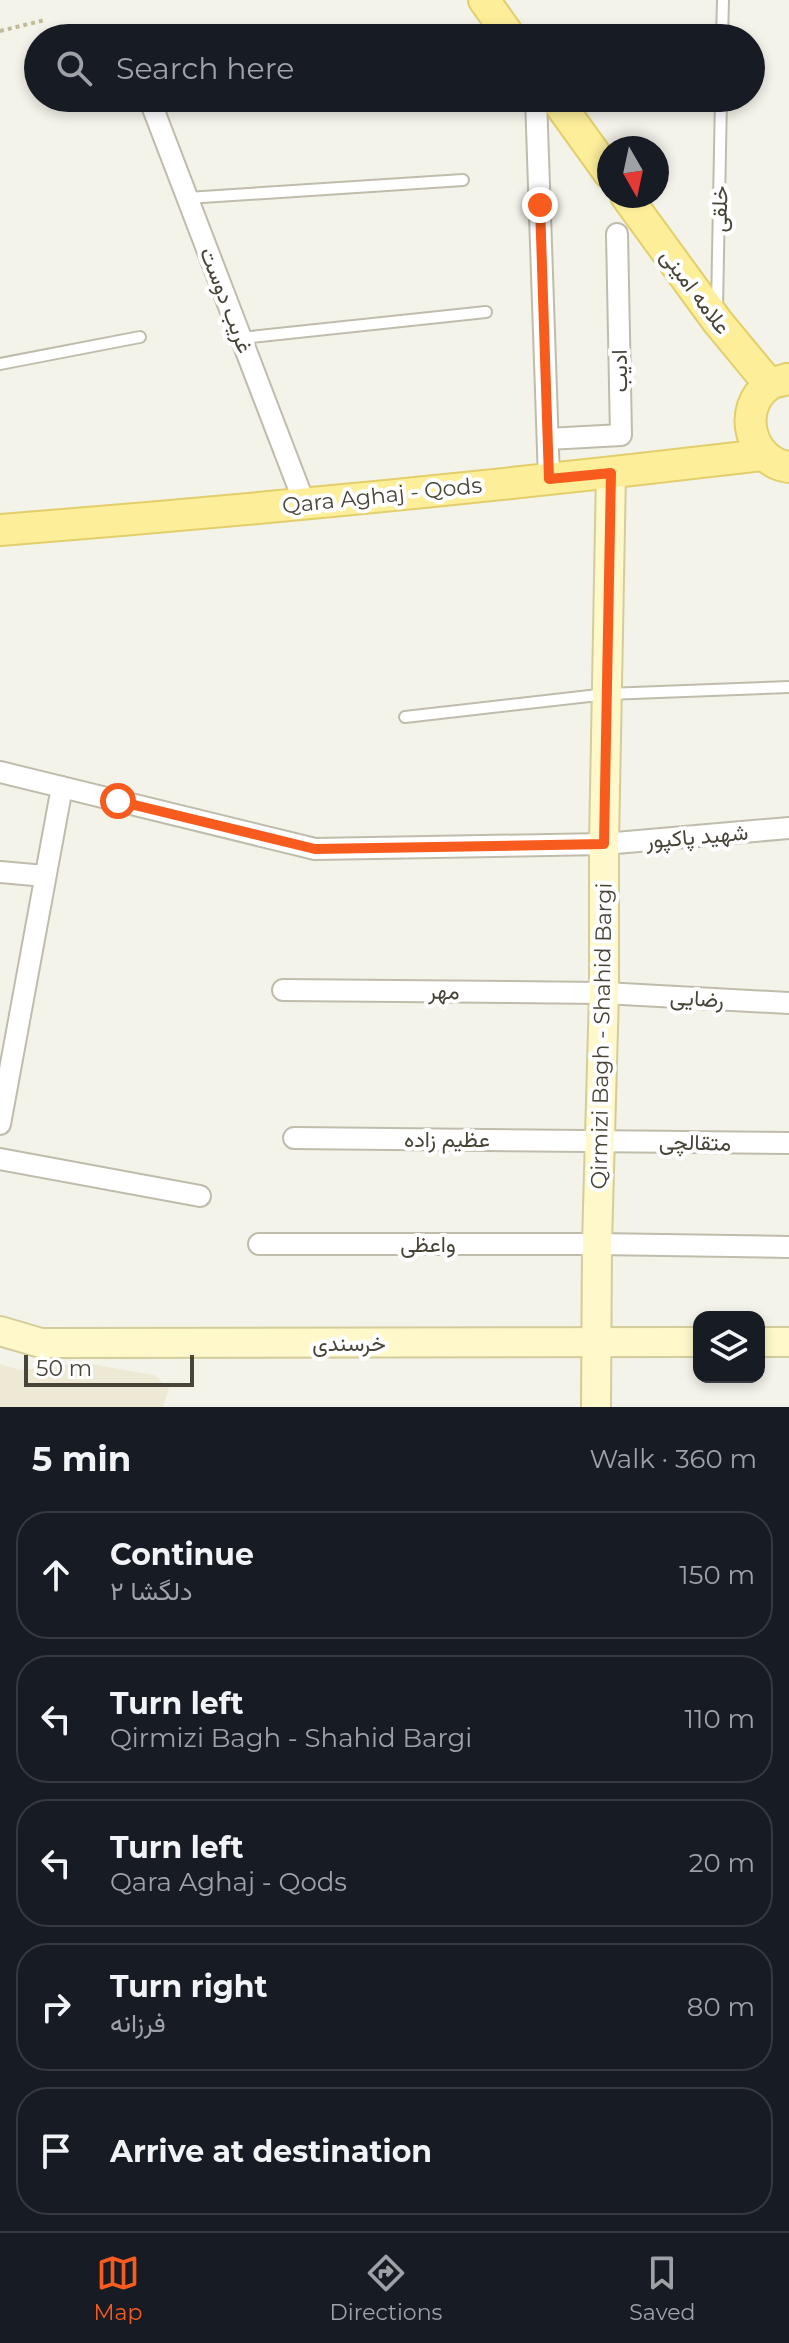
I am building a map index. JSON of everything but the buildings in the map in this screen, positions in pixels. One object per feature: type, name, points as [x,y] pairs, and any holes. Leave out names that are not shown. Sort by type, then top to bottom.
[{"type":"main road","points":[[484,0],[501,24]]},
{"type":"main road","points":[[565,112],[597,156]]},
{"type":"main road","name":"علامه امینی","points":[[635,208],[717,321],[779,381]]},
{"type":"main road","points":[[776,461],[750,432],[753,405],[779,381]]},
{"type":"main road","name":"Qara Aghaj - Qods","points":[[0,530],[611,473],[776,461]]},
{"type":"street","name":"غریب دوست","points":[[154,112],[304,502]]},
{"type":"street","points":[[536,112],[549,479]]},
{"type":"street","name":"ادیب","points":[[548,439],[621,435],[617,234]]},
{"type":"street","name":"Qirmizi Bagh - Shahid Bargi","points":[[596,1407],[611,473]]},
{"type":"street","name":"شهید پاکپور","points":[[0,772],[315,849],[604,844],[789,828]]},
{"type":"street","points":[[0,1124],[62,787]]},
{"type":"street","points":[[0,872],[45,876]]},
{"type":"street","name":"مهر","points":[[283,990],[604,993]]},
{"type":"street","name":"رضایی","points":[[604,993],[789,1003]]},
{"type":"street","name":"عظیم زاده","points":[[294,1138],[601,1140]]},
{"type":"street","name":"متقالچی","points":[[601,1140],[789,1143]]},
{"type":"street","points":[[0,1159],[200,1196]]},
{"type":"street","name":"واعظی","points":[[259,1244],[789,1247]]},
{"type":"street","name":"خرسندی","points":[[0,1331],[41,1343],[693,1342]]},
{"type":"street","points":[[765,1342],[789,1342]]},
{"type":"lane","points":[[722,24],[723,0]]},
{"type":"lane","name":"خلقی","points":[[717,321],[721,112]]},
{"type":"lane","points":[[187,198],[463,180]]},
{"type":"lane","points":[[241,338],[486,312]]},
{"type":"lane","points":[[0,364],[140,337]]},
{"type":"lane","points":[[405,717],[607,694],[789,687]]},
{"type":"path","points":[[29,24],[45,20]]},
{"type":"path","points":[[0,31],[24,25]]},
{"type":"shaded area","points":[[85,1363],[154,1375],[169,1389],[163,1407],[0,1407],[0,1364],[20,1370]]},
{"type":"route","points":[[118,801],[315,849],[604,844],[611,473],[549,479],[540,205]]}]
